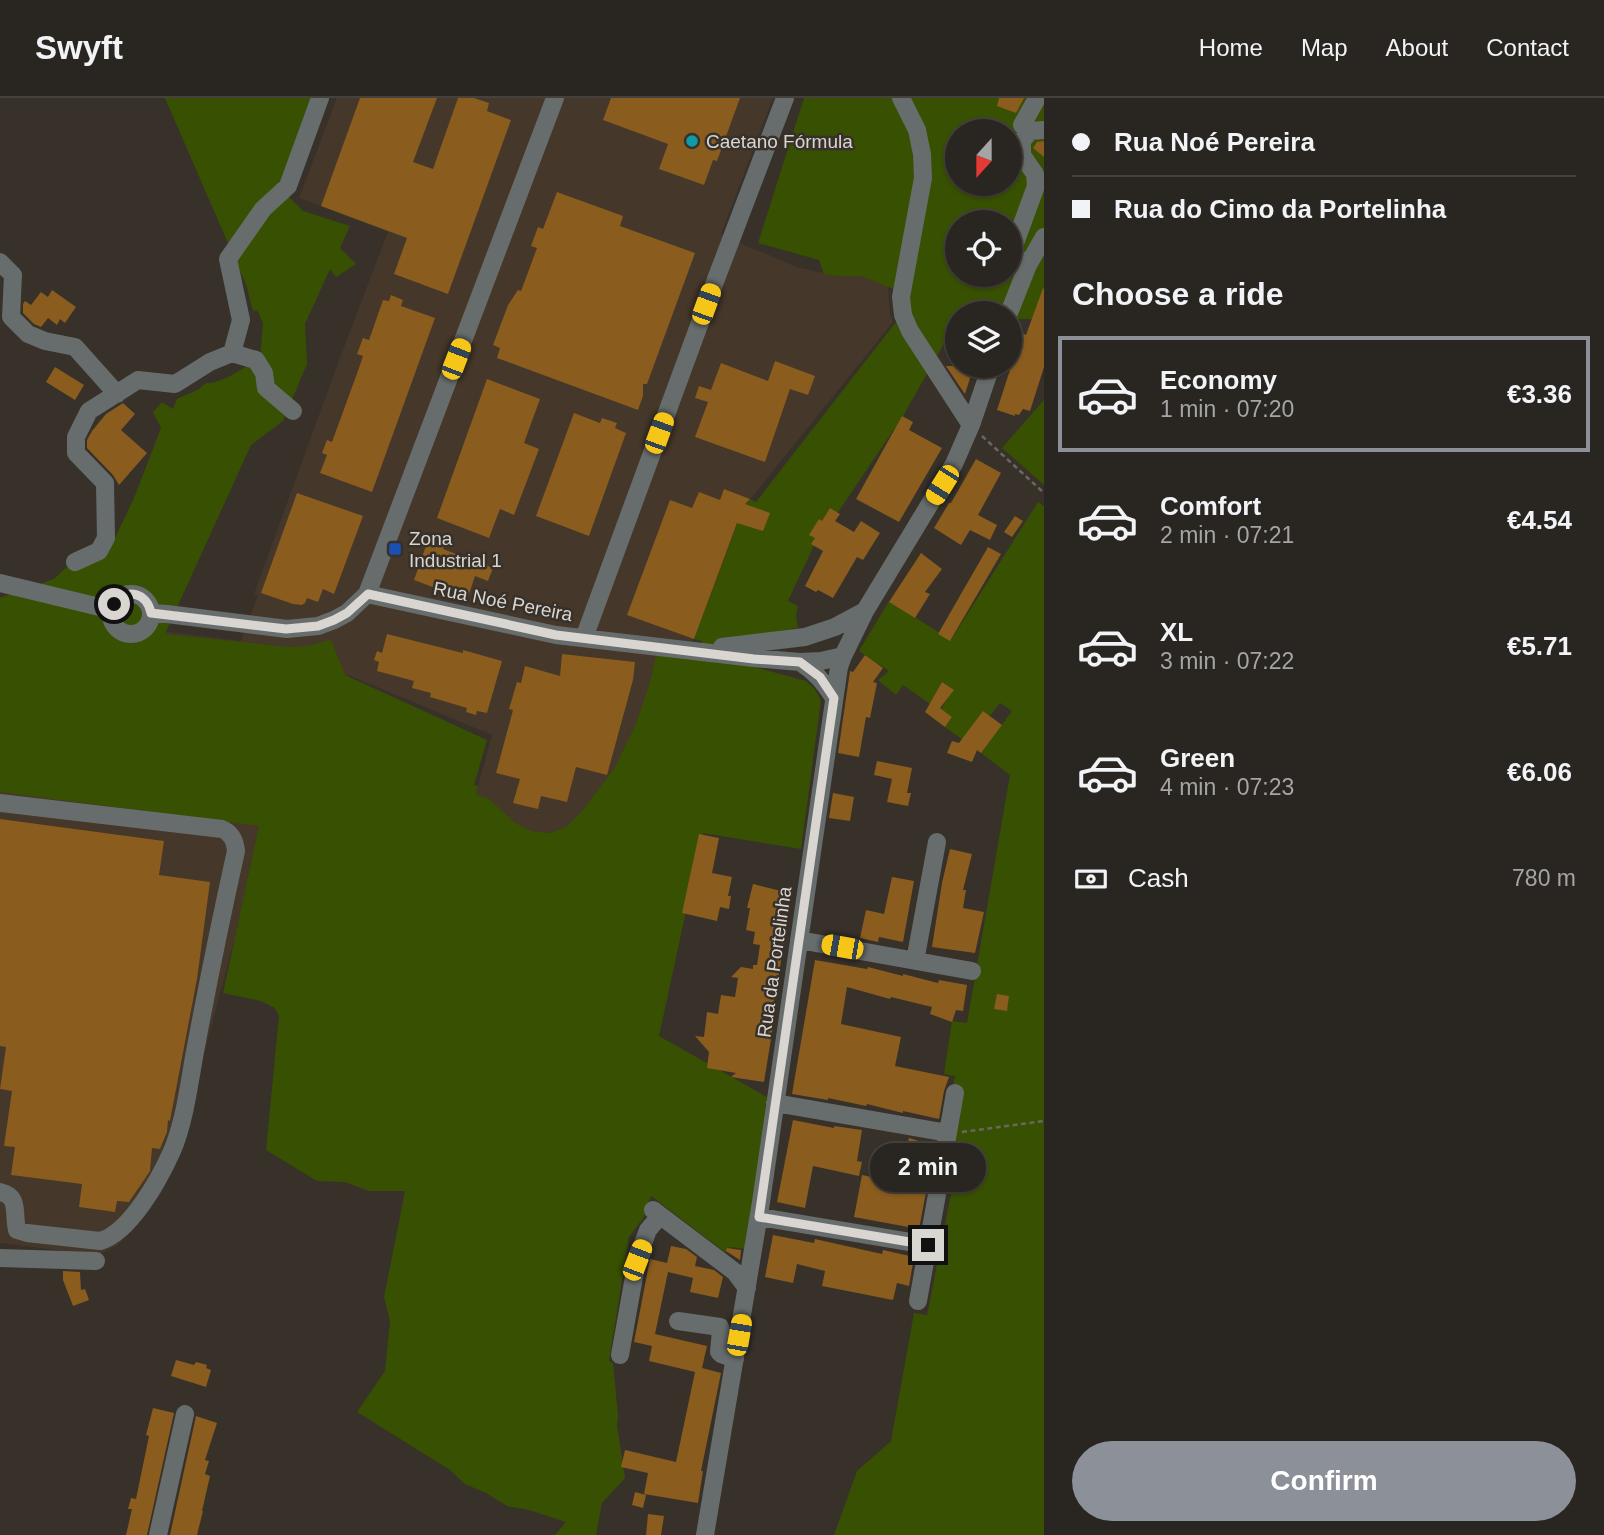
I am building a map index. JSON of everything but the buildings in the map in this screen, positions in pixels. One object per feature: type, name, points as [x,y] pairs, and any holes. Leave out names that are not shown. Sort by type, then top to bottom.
[{"type":"street","points":[[232,353],[241,320],[228,259],[263,209],[288,186],[320,98]]},
{"type":"street","points":[[151,613],[286,629],[318,626],[334,620],[347,613],[368,594],[555,98]]},
{"type":"street","points":[[584,638],[785,98]]},
{"type":"street","points":[[901,98],[917,130],[923,178],[901,297],[903,315],[910,331],[971,425]]},
{"type":"street","points":[[1028,265],[1011,254],[1036,186],[1035,174],[1022,155],[1022,141],[1036,100]]},
{"type":"street","points":[[1014,301],[1028,265],[1044,237]]},
{"type":"street","points":[[0,262],[13,275],[11,317],[28,334],[45,341],[75,347],[117,394]]},
{"type":"street","points":[[75,562],[99,551],[106,538],[106,483],[76,453],[76,437],[89,411],[138,380],[175,384],[210,362],[232,353],[256,360],[264,373],[265,388],[293,411]]},
{"type":"street","name":"Rua da Portelinha","points":[[705,1535],[759,1217],[834,698],[843,656],[865,611],[954,464],[987,378]]},
{"type":"street","points":[[0,583],[112,610]]},
{"type":"street","points":[[136,594],[147,601],[151,613],[147,626],[136,633],[130,633],[118,628],[114,623],[112,610],[118,599],[124,595],[136,594]]},
{"type":"street","name":"Rua Noé Pereira","points":[[368,594],[525,629],[584,638],[754,659],[800,662],[843,656]]},
{"type":"street","name":"Rua Noé Pereira","points":[[691,650],[805,637],[865,611]]},
{"type":"street","points":[[805,637],[830,647],[843,656]]},
{"type":"street","points":[[800,662],[820,677],[834,698]]},
{"type":"street","points":[[0,803],[222,829],[231,835],[236,851],[173,1149],[139,1209],[109,1239],[100,1241],[27,1233],[17,1230],[13,1198],[0,1192]]},
{"type":"street","points":[[915,961],[937,842]]},
{"type":"street","points":[[799,940],[972,971]]},
{"type":"street","points":[[918,1301],[955,1093]]},
{"type":"street","points":[[775,1103],[948,1133]]},
{"type":"street","points":[[620,1355],[637,1260],[656,1213],[735,1272],[747,1288]]},
{"type":"street","points":[[759,1217],[928,1245]]},
{"type":"street","points":[[0,1258],[96,1261]]},
{"type":"street","points":[[678,1321],[720,1327],[719,1352],[735,1359]]},
{"type":"street","points":[[158,1535],[185,1414]]},
{"type":"path","points":[[971,425],[1044,493]]},
{"type":"path","points":[[948,1133],[1044,1121]]},
{"type":"shaded area","points":[[337,98],[773,98],[721,234],[796,267],[837,276],[890,276],[888,286],[893,322],[743,508],[694,639],[668,663],[626,751],[583,810],[566,827],[549,833],[531,831],[474,801],[492,735],[348,675],[265,823],[177,1157],[162,1192],[118,1245],[98,1255],[0,1243],[0,597],[161,631],[241,641],[258,596],[254,594],[388,232],[299,198]]},
{"type":"green space","points":[[165,98],[314,98],[286,194],[303,211],[350,226],[340,248],[356,264],[336,277],[330,269],[305,324],[307,364],[283,421],[251,445],[165,634],[288,647],[331,640],[345,675],[487,740],[474,785],[478,786],[476,795],[488,798],[514,822],[531,831],[549,833],[566,827],[583,810],[615,767],[636,724],[657,651],[696,657],[702,641],[694,639],[743,508],[750,499],[756,502],[899,318],[898,291],[861,276],[824,274],[819,260],[758,243],[804,98],[1044,98],[1044,328],[1034,319],[1022,319],[1022,301],[945,301],[945,342],[903,416],[816,541],[788,601],[798,606],[798,628],[774,632],[758,668],[806,681],[821,700],[801,849],[703,833],[659,1036],[767,1097],[757,1192],[752,1202],[745,1249],[729,1247],[726,1253],[651,1196],[644,1217],[629,1237],[609,1361],[613,1363],[617,1425],[625,1478],[602,1503],[596,1535],[555,1535],[566,1522],[507,1506],[465,1484],[450,1470],[357,1412],[385,1371],[390,1321],[384,1297],[405,1191],[369,1191],[345,1182],[317,1181],[266,1150],[279,1016],[275,1008],[261,1001],[223,993],[259,826],[0,792],[0,598],[54,579],[77,557],[109,544],[115,538],[161,428],[153,412],[162,402],[173,409],[177,399],[206,383],[226,378],[260,358],[263,323],[257,310],[253,311],[247,287]]},
{"type":"green space","points":[[1044,400],[1044,485],[1002,448]]},
{"type":"green space","points":[[1038,502],[1044,506],[1044,1535],[834,1535],[857,1471],[891,1441],[914,1313],[927,1315],[956,1169],[952,1091],[955,1076],[944,1074],[952,1021],[967,1023],[1010,775],[981,753],[1012,711],[1000,703],[990,716],[983,711],[971,746],[945,727],[952,717],[941,709],[953,690],[942,682],[930,704],[903,685],[896,695],[878,680],[889,671],[859,651],[889,601],[951,640]]},
{"type":"place","name":"Caetano Fórmula","points":[[692,141]]},
{"type":"place","name":"Zona Industrial 1","points":[[395,549]]},
{"type":"route","points":[[114,604],[124,595],[136,594],[147,601],[151,613],[286,629],[318,626],[334,620],[347,613],[368,594],[556,635],[800,662],[810,668],[820,677],[834,698],[759,1217],[928,1245]]}]
